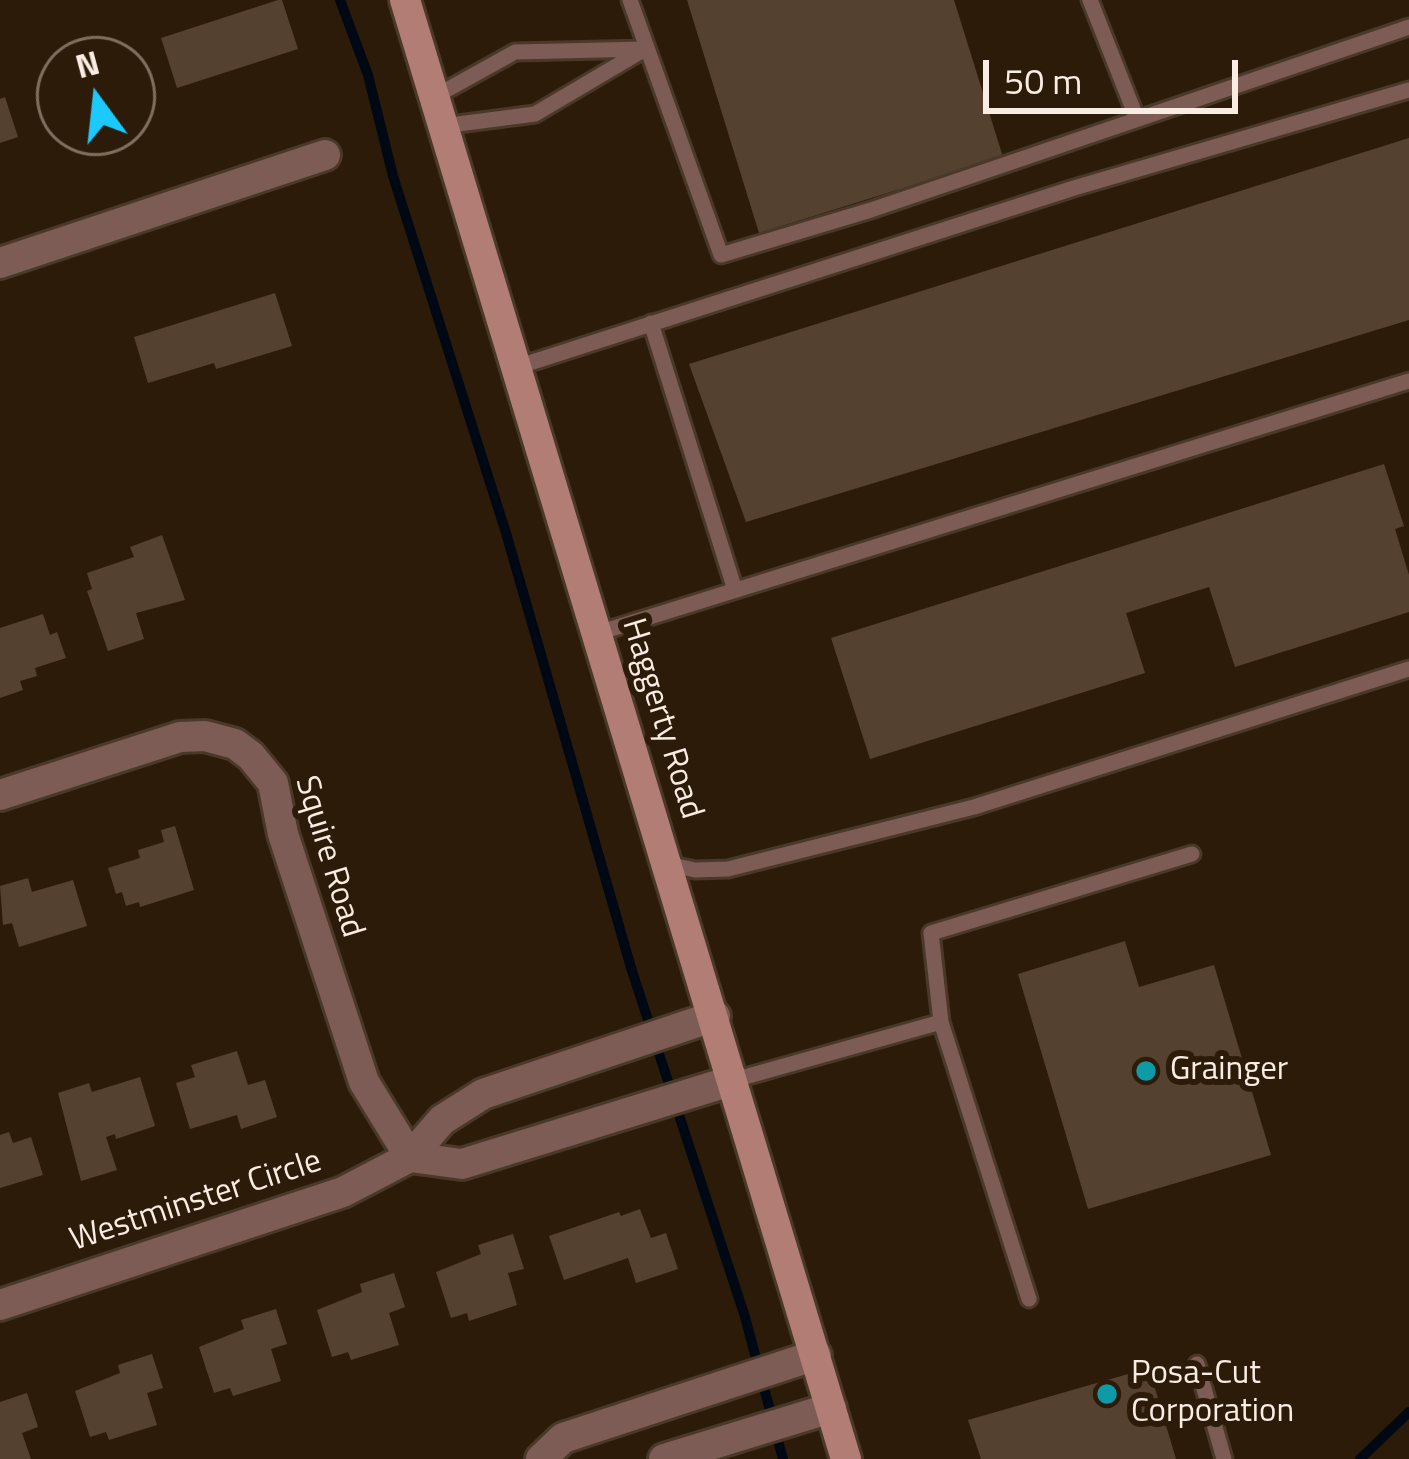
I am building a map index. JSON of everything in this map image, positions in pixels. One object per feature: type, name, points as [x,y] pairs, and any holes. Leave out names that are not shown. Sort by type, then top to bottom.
[{"type":"street","name":"Haggerty Road","points":[[405,0],[847,1459]]},
{"type":"street","points":[[0,263],[326,155]]},
{"type":"street","name":"Squire Road","points":[[0,795],[180,737],[206,736],[235,744],[251,756],[273,783],[283,834],[357,1065],[410,1157]]},
{"type":"street","name":"Westminster Circle","points":[[0,1305],[343,1192],[410,1157],[442,1120],[483,1094],[715,1016]]},
{"type":"street","points":[[410,1157],[462,1164],[734,1081]]},
{"type":"street","points":[[541,1459],[563,1438],[816,1355]]},
{"type":"street","points":[[664,1459],[831,1408]]},
{"type":"lane","points":[[630,0],[721,255],[871,210],[1409,27]]},
{"type":"lane","points":[[1090,0],[1137,119]]},
{"type":"lane","points":[[439,112],[515,52],[645,50]]},
{"type":"lane","points":[[439,112],[535,114],[645,50]]},
{"type":"lane","points":[[517,367],[1074,188],[1409,89]]},
{"type":"lane","points":[[651,323],[735,590]]},
{"type":"lane","points":[[598,633],[1409,381]]},
{"type":"lane","points":[[668,864],[695,870],[728,868],[974,807],[1409,669]]},
{"type":"lane","points":[[1029,1299],[941,1022],[931,933],[1192,854]]},
{"type":"lane","points":[[734,1081],[941,1022]]},
{"type":"lane","points":[[1198,1364],[1224,1459]]},
{"type":"building","points":[[282,0],[298,49],[177,88],[161,38]]},
{"type":"building","points":[[687,0],[954,0],[1003,157],[759,233]]},
{"type":"building","points":[[5,97],[18,137],[0,143],[0,99]]},
{"type":"building","points":[[1409,138],[1409,320],[746,522],[689,364]]},
{"type":"building","points":[[275,293],[292,346],[148,383],[134,337]]},
{"type":"building","points":[[1384,464],[1404,526],[1395,529],[1409,575],[1409,612],[1235,667],[1209,587],[1126,613],[1145,673],[870,759],[831,638]]},
{"type":"building","points":[[162,535],[185,600],[136,613],[144,639],[108,651],[87,591],[92,589],[87,573],[134,557],[130,547]]},
{"type":"building","points":[[43,614],[50,635],[57,632],[66,658],[35,668],[37,676],[20,681],[23,690],[0,698],[0,628]]},
{"type":"building","points":[[175,826],[194,890],[140,907],[139,902],[126,906],[122,892],[116,894],[108,868],[140,858],[138,850],[164,842],[161,830]]},
{"type":"building","points":[[28,878],[32,892],[73,880],[87,926],[19,947],[12,923],[3,925],[0,886]]},
{"type":"building","name":"Grainger","points":[[1125,941],[1139,987],[1214,965],[1271,1155],[1088,1209],[1018,974]]},
{"type":"building","points":[[237,1051],[248,1085],[265,1080],[277,1117],[241,1129],[237,1115],[190,1129],[176,1083],[195,1077],[191,1065]]},
{"type":"building","points":[[140,1077],[155,1126],[116,1139],[115,1134],[106,1137],[117,1170],[81,1181],[58,1093],[89,1083],[92,1092]]},
{"type":"building","points":[[9,1132],[13,1143],[31,1137],[43,1175],[0,1188],[0,1135]]},
{"type":"building","points":[[640,1209],[651,1238],[666,1233],[678,1269],[636,1283],[628,1258],[564,1280],[549,1236]]},
{"type":"building","points":[[513,1234],[524,1269],[508,1273],[517,1305],[469,1321],[467,1313],[451,1318],[436,1272],[481,1254],[478,1245]]},
{"type":"building","points":[[394,1273],[405,1307],[389,1313],[399,1345],[351,1360],[348,1352],[332,1357],[317,1310],[362,1292],[360,1284]]},
{"type":"building","points":[[276,1309],[287,1344],[271,1349],[281,1381],[233,1396],[230,1388],[214,1393],[199,1347],[244,1329],[241,1320]]},
{"type":"building","points":[[152,1354],[163,1388],[147,1393],[157,1425],[109,1440],[106,1432],[90,1437],[75,1391],[120,1373],[118,1365]]},
{"type":"building","name":"Posa-Cut Corporation","points":[[1149,1368],[1176,1459],[981,1459],[968,1420]]},
{"type":"building","points":[[27,1393],[38,1427],[22,1433],[31,1459],[0,1459],[0,1402]]},
{"type":"waterway","points":[[340,0],[368,75],[393,176],[506,533],[632,971],[745,1317],[783,1459]]},
{"type":"waterway","points":[[1360,1459],[1409,1412]]},
{"type":"place","name":"Grainger","points":[[1146,1071]]},
{"type":"place","name":"Posa-Cut Corporation","points":[[1107,1394]]}]
